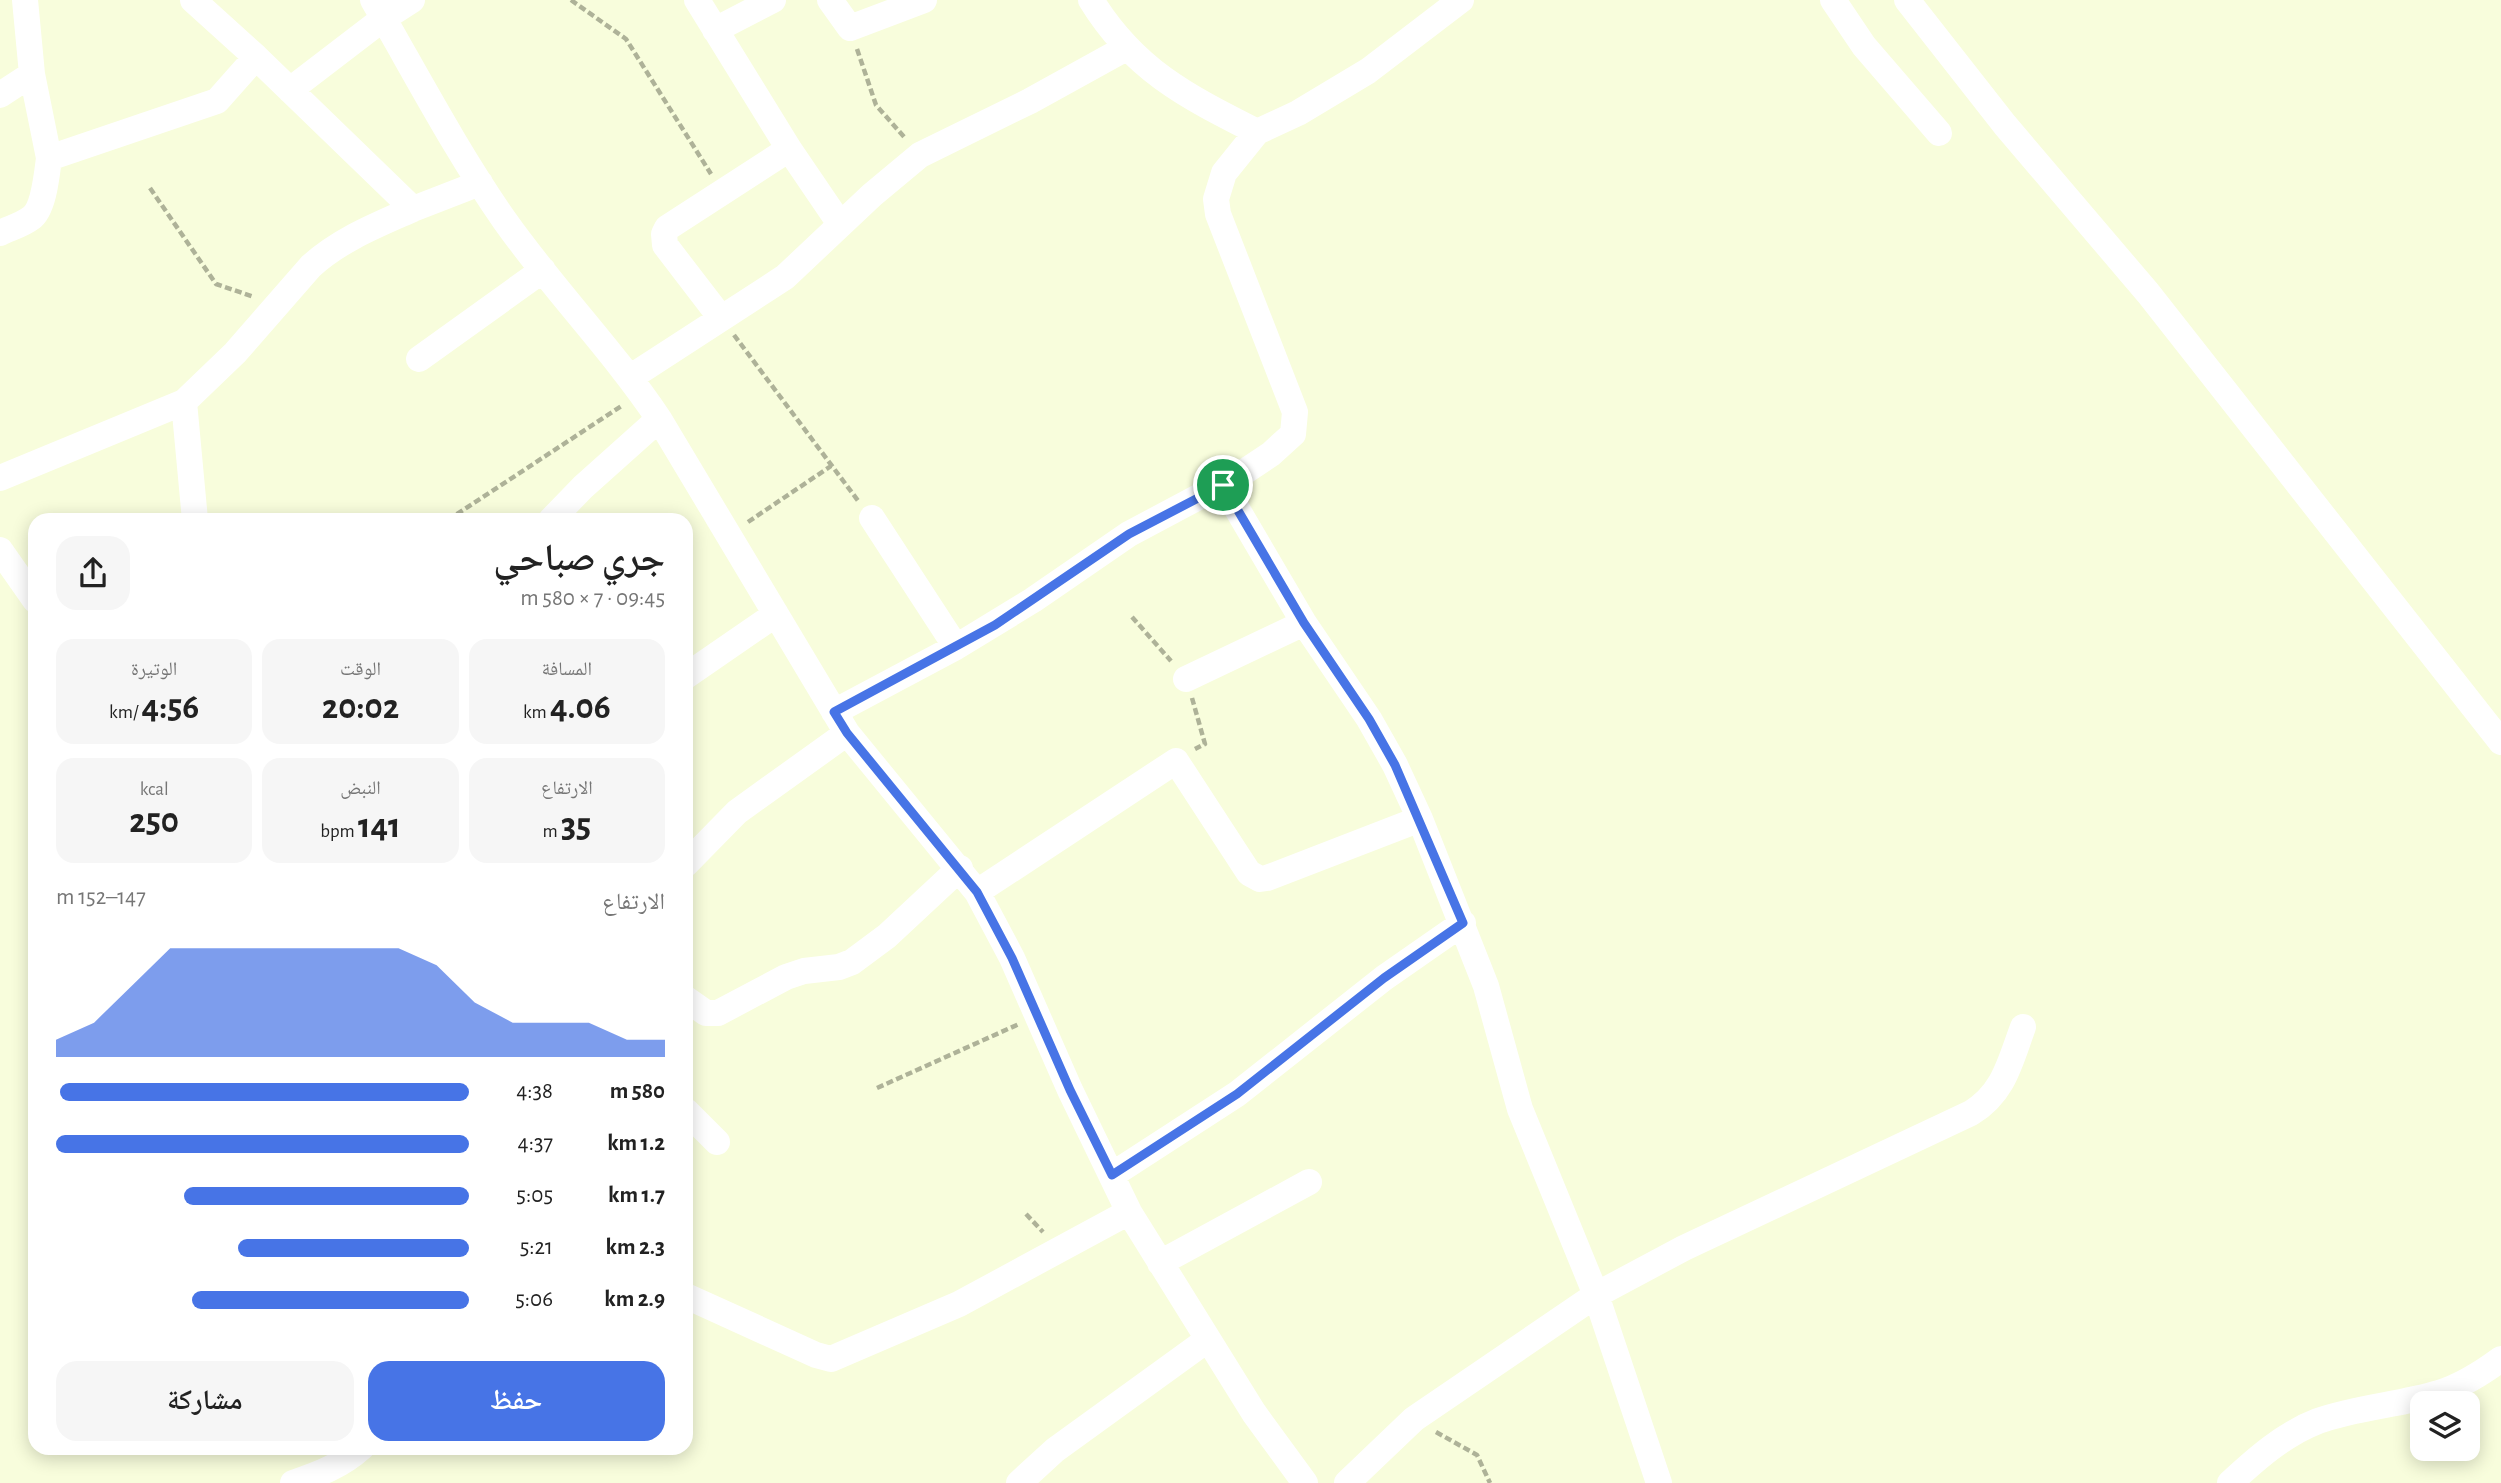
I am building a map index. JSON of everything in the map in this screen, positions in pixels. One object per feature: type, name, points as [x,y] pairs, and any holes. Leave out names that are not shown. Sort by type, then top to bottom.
[{"type":"street","points":[[0,233],[36,214],[44,189],[49,158],[32,74],[25,0]]},
{"type":"street","points":[[193,0],[413,209]]},
{"type":"street","points":[[290,90],[379,9],[412,0]]},
{"type":"street","points":[[697,0],[789,149],[840,224]]},
{"type":"street","points":[[715,30],[774,0]]},
{"type":"street","points":[[830,0],[850,28],[924,0]]},
{"type":"street","points":[[1091,0],[1126,48],[1170,84],[1205,106],[1257,132]]},
{"type":"street","points":[[693,857],[737,813],[841,722],[1033,600],[1129,534],[1223,485],[1282,446],[1293,434],[1295,412],[1219,214],[1216,199],[1224,173],[1257,132],[1298,113],[1368,71],[1461,0]]},
{"type":"street","points":[[1833,0],[1864,46],[1939,133]]},
{"type":"street","points":[[1908,0],[2005,125],[2148,293],[2501,742]]},
{"type":"street","points":[[379,9],[505,222],[636,385],[659,419],[841,722],[977,892],[1039,1015],[1070,1090],[1129,1212],[1254,1413],[1305,1483]]},
{"type":"street","points":[[636,385],[720,318],[799,266],[840,224],[920,155],[1030,101],[1126,48]]},
{"type":"street","points":[[49,158],[217,101],[256,57]]},
{"type":"street","points":[[0,95],[32,74]]},
{"type":"street","points":[[720,318],[663,240],[667,228],[789,149]]},
{"type":"street","points":[[0,478],[184,402],[235,353],[326,253],[359,233],[480,183]]},
{"type":"street","points":[[419,359],[543,270]]},
{"type":"street","points":[[184,402],[194,513]]},
{"type":"street","points":[[558,513],[659,419]]},
{"type":"street","points":[[1223,485],[1304,623],[1369,719],[1395,765],[1420,819],[1486,986],[1520,1109],[1596,1295],[1659,1483]]},
{"type":"street","points":[[872,518],[956,647]]},
{"type":"street","points":[[0,550],[28,590]]},
{"type":"street","points":[[693,671],[776,614]]},
{"type":"street","points":[[1186,678],[1304,623]]},
{"type":"street","points":[[977,892],[1176,761],[1249,873],[1260,879],[1420,819]]},
{"type":"street","points":[[693,1004],[706,1013],[718,1013],[786,977],[804,971],[846,965],[872,948],[960,868]]},
{"type":"street","points":[[1112,1175],[1237,1094],[1384,978],[1463,923]]},
{"type":"street","points":[[1347,1483],[1414,1419],[1596,1295],[1684,1248],[1979,1108],[1995,1094],[2023,1027]]},
{"type":"street","points":[[693,1118],[716,1142]]},
{"type":"street","points":[[1160,1263],[1309,1182]]},
{"type":"street","points":[[693,1299],[816,1355],[831,1359],[959,1304],[1129,1212]]},
{"type":"street","points":[[1019,1483],[1055,1450],[1207,1340]]},
{"type":"street","points":[[2230,1483],[2292,1433],[2359,1409],[2442,1392],[2468,1381],[2501,1359]]},
{"type":"street","points":[[293,1483],[325,1472],[353,1455]]},
{"type":"path","points":[[571,0],[626,38],[722,191]]},
{"type":"path","points":[[850,28],[876,105],[920,155]]},
{"type":"path","points":[[150,188],[216,284],[277,306]]},
{"type":"path","points":[[720,318],[872,518]]},
{"type":"path","points":[[458,513],[636,385]]},
{"type":"path","points":[[730,535],[831,466]]},
{"type":"path","points":[[1132,617],[1186,678],[1205,744],[1176,761]]},
{"type":"path","points":[[877,1088],[1039,1015]]},
{"type":"path","points":[[1414,1419],[1477,1455],[1490,1483]]},
{"type":"route","points":[[1223,485],[1304,623],[1369,719],[1395,765],[1463,923],[1384,978],[1237,1094],[1112,1175],[1070,1090],[1012,958],[977,892],[847,733],[834,712],[995,625],[1129,534],[1223,485]]}]
